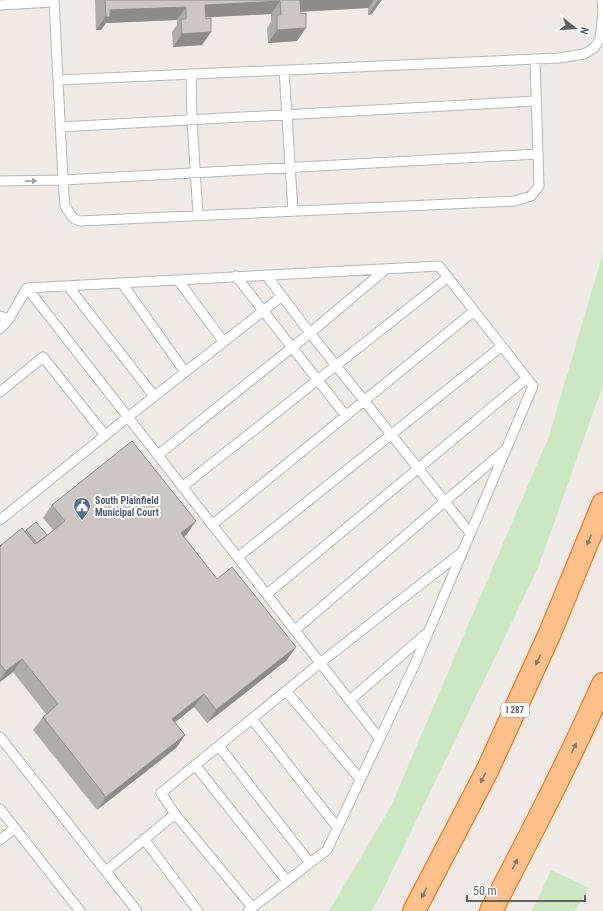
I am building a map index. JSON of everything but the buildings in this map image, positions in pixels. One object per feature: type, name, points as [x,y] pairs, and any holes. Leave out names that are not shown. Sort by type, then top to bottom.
[{"type":"highway","name":"I 287","points":[[414,911],[494,756],[550,633],[603,504]]},
{"type":"highway","points":[[491,911],[552,791],[603,684]]},
{"type":"lane","points":[[58,80],[559,58],[584,54],[594,48],[600,39],[603,11],[602,0]]},
{"type":"lane","points":[[0,5],[54,1],[65,206],[73,218],[80,221],[515,201],[531,196],[539,186],[534,59]]},
{"type":"lane","points":[[284,70],[292,211]]},
{"type":"lane","points":[[191,74],[192,120],[198,215]]},
{"type":"lane","points":[[60,127],[536,101]]},
{"type":"lane","points":[[0,182],[63,180],[538,154]]},
{"type":"lane","points":[[27,288],[439,266],[533,386],[414,666],[327,850],[250,909],[175,814],[161,793],[320,663],[462,551]]},
{"type":"lane","points":[[158,455],[310,333],[386,269]]},
{"type":"lane","points":[[266,275],[310,333],[470,533]]},
{"type":"lane","points":[[236,276],[346,416]]},
{"type":"lane","points":[[182,486],[448,277]]},
{"type":"lane","points":[[178,280],[224,342]]},
{"type":"lane","points":[[122,283],[185,372]]},
{"type":"lane","points":[[68,286],[154,396]]},
{"type":"lane","points":[[0,330],[9,319],[27,288]]},
{"type":"lane","points":[[27,288],[379,738]]},
{"type":"lane","points":[[0,520],[154,396],[282,296]]},
{"type":"lane","points":[[212,525],[474,311]]},
{"type":"lane","points":[[0,316],[9,319]]},
{"type":"lane","points":[[238,557],[502,346]]},
{"type":"lane","points":[[0,392],[43,357],[105,435]]},
{"type":"lane","points":[[267,594],[527,378]]},
{"type":"lane","points":[[295,630],[506,449]]},
{"type":"lane","points":[[350,700],[429,631]]},
{"type":"lane","points":[[286,691],[360,779]]},
{"type":"lane","points":[[252,719],[337,827]]},
{"type":"lane","points":[[0,737],[137,911]]},
{"type":"lane","points":[[218,746],[310,863]]},
{"type":"lane","points":[[195,765],[287,881]]},
{"type":"lane","points":[[0,809],[80,911]]},
{"type":"lane","points":[[106,871],[175,814]]},
{"type":"lane","points":[[0,840],[15,828]]},
{"type":"lane","points":[[144,839],[198,911]]},
{"type":"green space","points":[[603,253],[603,385],[538,568],[380,896],[371,911],[329,911],[391,806],[549,436]]},
{"type":"green space","points":[[551,870],[589,888],[575,911],[531,911]]},
{"type":"place","name":"South Plainfield Municipal Court","points":[[82,521]]}]
